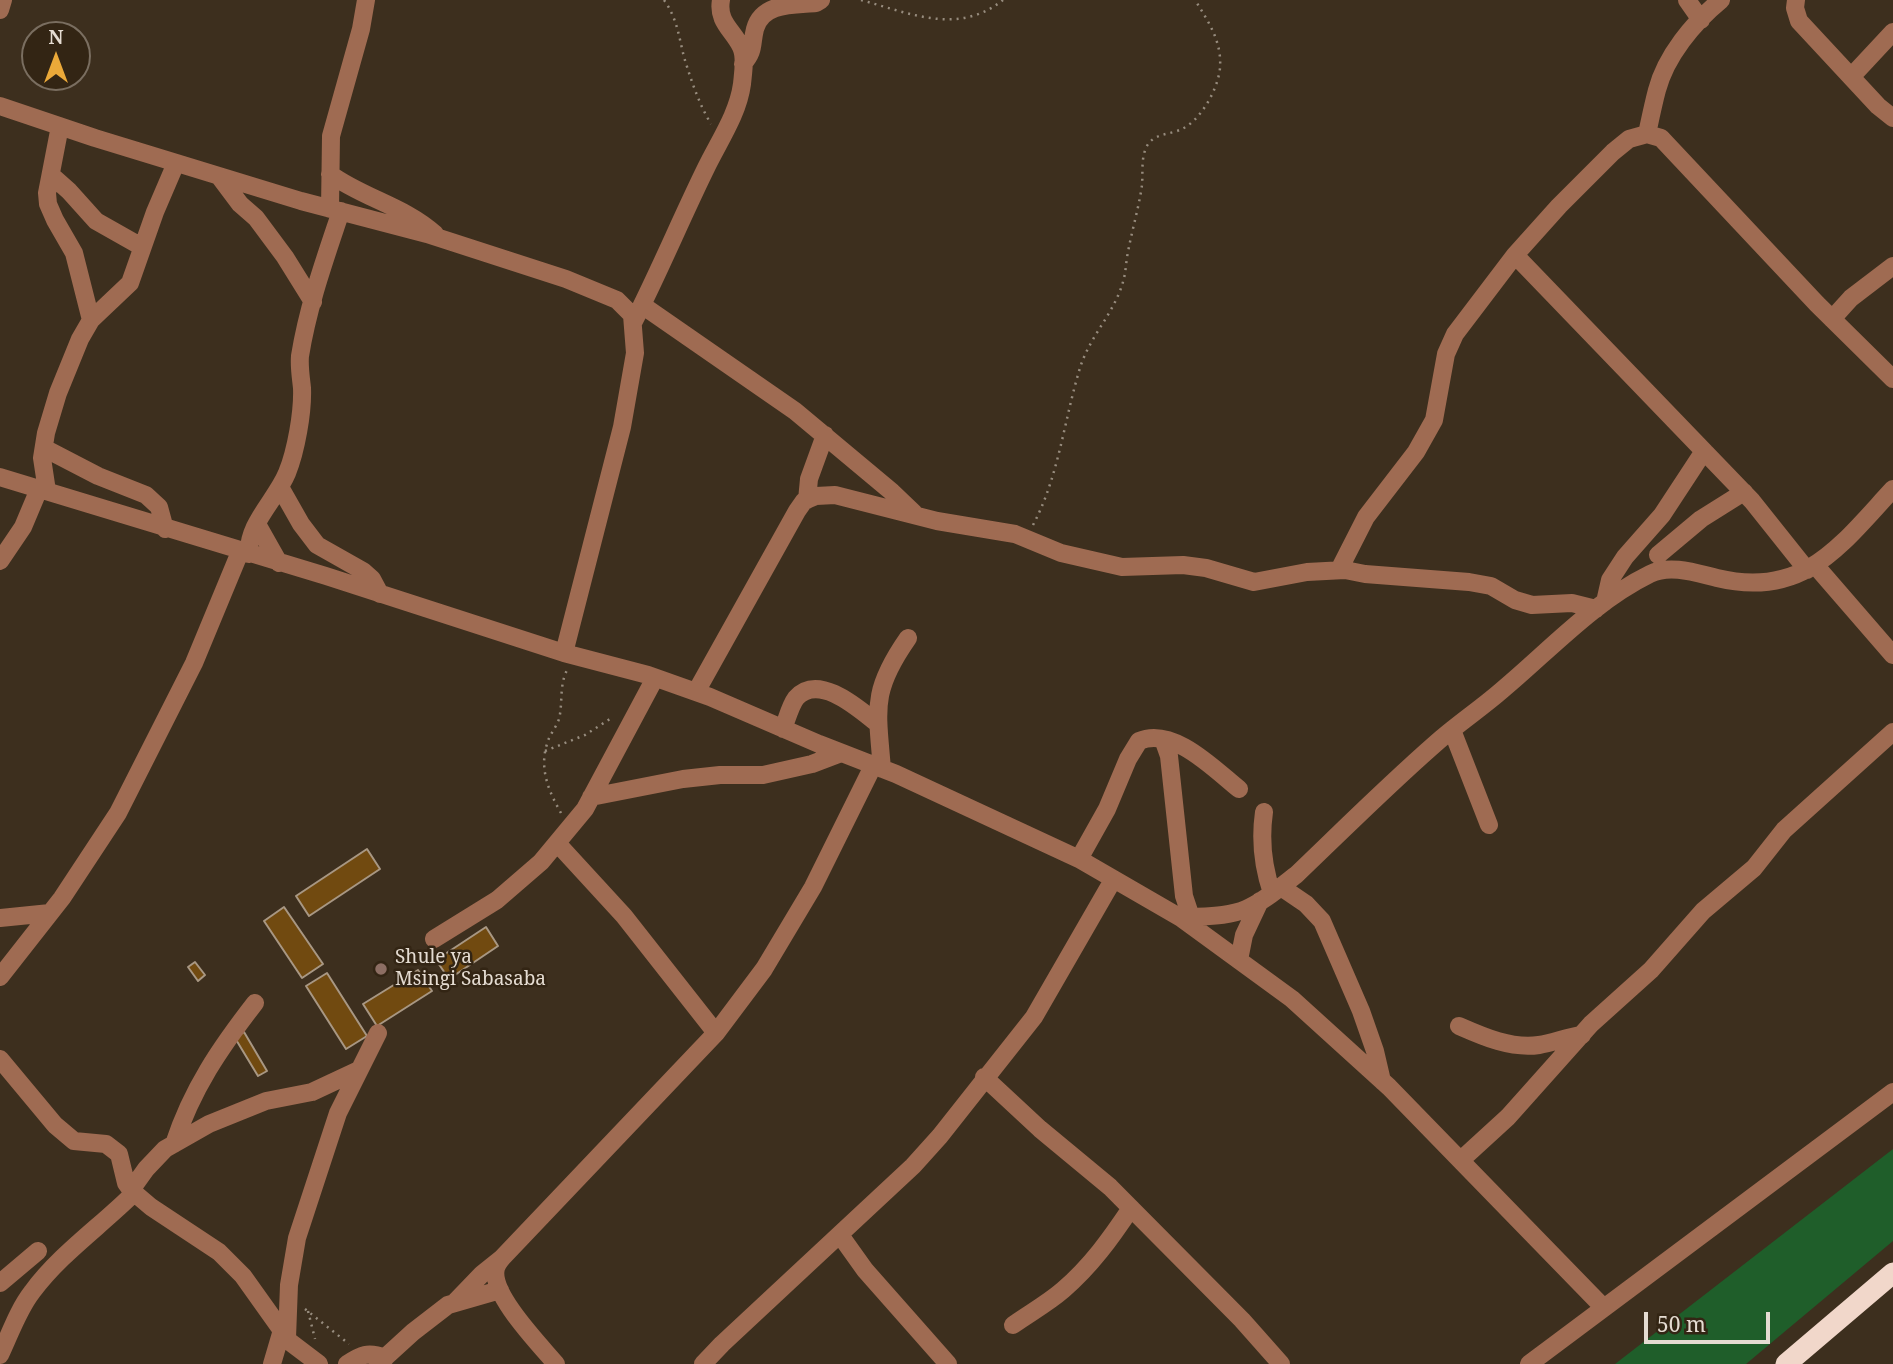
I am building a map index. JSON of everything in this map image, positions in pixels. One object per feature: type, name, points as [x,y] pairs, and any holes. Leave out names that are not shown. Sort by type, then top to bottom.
[{"type":"highway","points":[[1786,1364],[1893,1273]]},
{"type":"street","points":[[0,10],[3,0]]},
{"type":"street","points":[[0,977],[50,914],[118,813],[194,663],[257,524],[287,474],[294,448],[302,390],[300,360],[335,210],[330,174],[331,136],[341,92],[361,29],[366,0]]},
{"type":"street","points":[[633,323],[730,122],[741,88],[741,47],[726,27],[720,9],[721,0]]},
{"type":"street","points":[[743,64],[752,54],[755,29],[760,17],[778,6],[816,3],[821,0]]},
{"type":"street","points":[[1688,0],[1700,20]]},
{"type":"street","points":[[1647,134],[1657,88],[1670,59],[1700,20],[1721,0]]},
{"type":"street","points":[[1796,0],[1798,21],[1893,118]]},
{"type":"street","points":[[1851,78],[1893,32]]},
{"type":"street","points":[[0,106],[219,176],[441,239],[566,279],[617,300],[632,315],[635,353],[622,426],[571,655]]},
{"type":"street","points":[[60,126],[47,193],[48,204],[74,253],[91,320]]},
{"type":"street","points":[[1339,570],[1366,517],[1416,452],[1434,420],[1446,354],[1455,334],[1515,255],[1559,206],[1629,139],[1647,134],[1661,138],[1832,319],[1893,379]]},
{"type":"street","points":[[0,561],[43,490],[44,448],[58,393],[80,338],[91,320],[130,283],[176,163]]},
{"type":"street","points":[[330,174],[348,187],[421,221],[441,239]]},
{"type":"street","points":[[51,175],[96,220],[142,247]]},
{"type":"street","points":[[219,176],[240,204],[256,218],[313,302]]},
{"type":"street","points":[[1515,255],[1744,492],[1893,655]]},
{"type":"street","points":[[1832,319],[1851,298],[1893,266]]},
{"type":"street","points":[[642,305],[742,373],[825,436],[917,515]]},
{"type":"street","points":[[807,500],[809,479],[825,436]]},
{"type":"street","points":[[44,448],[99,476],[146,495],[159,507],[165,529]]},
{"type":"street","points":[[1601,606],[1610,580],[1625,556],[1662,515],[1704,451]]},
{"type":"street","points":[[0,477],[696,692],[878,767],[1079,859],[1186,918],[1292,999],[1461,1160],[1604,1308]]},
{"type":"street","points":[[280,487],[301,524],[317,545],[363,571],[372,579],[380,594]]},
{"type":"street","points":[[1186,918],[1244,910],[1271,894],[1296,875],[1452,730],[1625,587],[1654,572],[1674,569],[1724,580],[1777,582],[1811,568],[1844,540],[1893,489]]},
{"type":"street","points":[[1658,555],[1701,519],[1744,492]]},
{"type":"street","points":[[696,692],[797,511],[807,500],[816,496],[835,495],[937,521],[1015,534],[1061,553],[1122,567],[1183,565],[1206,568],[1239,580],[1254,582],[1307,572],[1339,570],[1469,582],[1491,586],[1515,600],[1532,605],[1572,603],[1601,606]]},
{"type":"street","points":[[257,524],[279,563]]},
{"type":"street","points":[[1643,539],[1674,569]]},
{"type":"street","points":[[347,1364],[360,1355],[377,1358],[453,1304],[481,1274],[502,1258],[716,1033],[764,969],[813,887],[878,767],[877,709],[881,685],[891,662],[908,638]]},
{"type":"street","points":[[434,939],[497,900],[541,862],[591,797],[655,678]]},
{"type":"street","points":[[783,729],[793,702],[810,689],[832,692],[878,724]]},
{"type":"street","points":[[1452,730],[1489,825]]},
{"type":"street","points":[[1461,1160],[1508,1117],[1582,1035],[1651,970],[1703,911],[1754,868],[1784,830],[1893,732]]},
{"type":"street","points":[[1079,859],[1107,809],[1133,749],[1145,738],[1163,739],[1196,754],[1239,789]]},
{"type":"street","points":[[1163,739],[1169,756],[1186,918]]},
{"type":"street","points":[[591,797],[683,779],[720,775],[763,775],[812,764],[841,753]]},
{"type":"street","points":[[1264,812],[1262,845],[1271,894]]},
{"type":"street","points":[[557,843],[624,916],[716,1033]]},
{"type":"street","points":[[703,1364],[913,1166],[940,1136],[1034,1017],[1113,880]]},
{"type":"street","points":[[1239,960],[1246,928],[1271,894]]},
{"type":"street","points":[[1271,894],[1306,904],[1322,921],[1362,1011],[1381,1081]]},
{"type":"street","points":[[0,918],[50,914]]},
{"type":"street","points":[[174,1144],[195,1090],[230,1036],[256,1003]]},
{"type":"street","points":[[1460,1026],[1480,1035],[1518,1045],[1537,1045],[1582,1035]]},
{"type":"street","points":[[272,1364],[284,1334],[297,1238],[305,1210],[338,1113],[378,1033]]},
{"type":"street","points":[[0,1059],[55,1125],[74,1141],[106,1144],[119,1153],[126,1183],[133,1192],[197,1240],[219,1252],[243,1276],[284,1334],[319,1364]]},
{"type":"street","points":[[0,1355],[31,1292],[133,1192],[146,1170],[165,1149],[209,1124],[266,1101],[312,1092],[359,1070]]},
{"type":"street","points":[[984,1077],[1040,1129],[1110,1187],[1242,1320],[1280,1364]]},
{"type":"street","points":[[1529,1364],[1893,1092]]},
{"type":"street","points":[[1013,1325],[1062,1290],[1086,1268],[1107,1245],[1131,1208]]},
{"type":"street","points":[[840,1235],[864,1270],[948,1364]]},
{"type":"street","points":[[0,1283],[38,1251]]},
{"type":"street","points":[[502,1258],[496,1269],[500,1290],[556,1364]]},
{"type":"street","points":[[453,1304],[500,1290]]},
{"type":"path","points":[[664,0],[676,21],[684,58],[697,94],[721,139]]},
{"type":"path","points":[[861,0],[919,18],[939,20],[975,15],[990,10],[1003,0]]},
{"type":"path","points":[[1026,539],[1047,494],[1088,345],[1118,300],[1142,185],[1146,148],[1158,136],[1184,128],[1211,98],[1220,69],[1217,42],[1209,20],[1195,0]]},
{"type":"path","points":[[569,828],[551,797],[544,773],[547,741],[558,722],[561,691],[571,655]]},
{"type":"path","points":[[545,751],[585,735],[617,714],[637,712]]},
{"type":"path","points":[[289,1296],[338,1337],[377,1358]]},
{"type":"green space","points":[[1893,1149],[1893,1241],[1746,1364],[1615,1364]]},
{"type":"building","points":[[367,849],[380,869],[309,916],[296,896]]},
{"type":"building","points":[[284,907],[323,964],[302,978],[264,921]]},
{"type":"building","points":[[486,927],[498,946],[449,979],[436,960]]},
{"type":"building","points":[[195,962],[205,975],[198,981],[188,967]]},
{"type":"building","points":[[418,970],[432,991],[377,1026],[363,1004]]},
{"type":"building","points":[[327,973],[367,1036],[346,1049],[306,986]]},
{"type":"building","points":[[244,1032],[267,1071],[258,1076],[235,1038]]},
{"type":"place","name":"Shule ya Msingi Sabasaba","points":[[381,969]]}]
